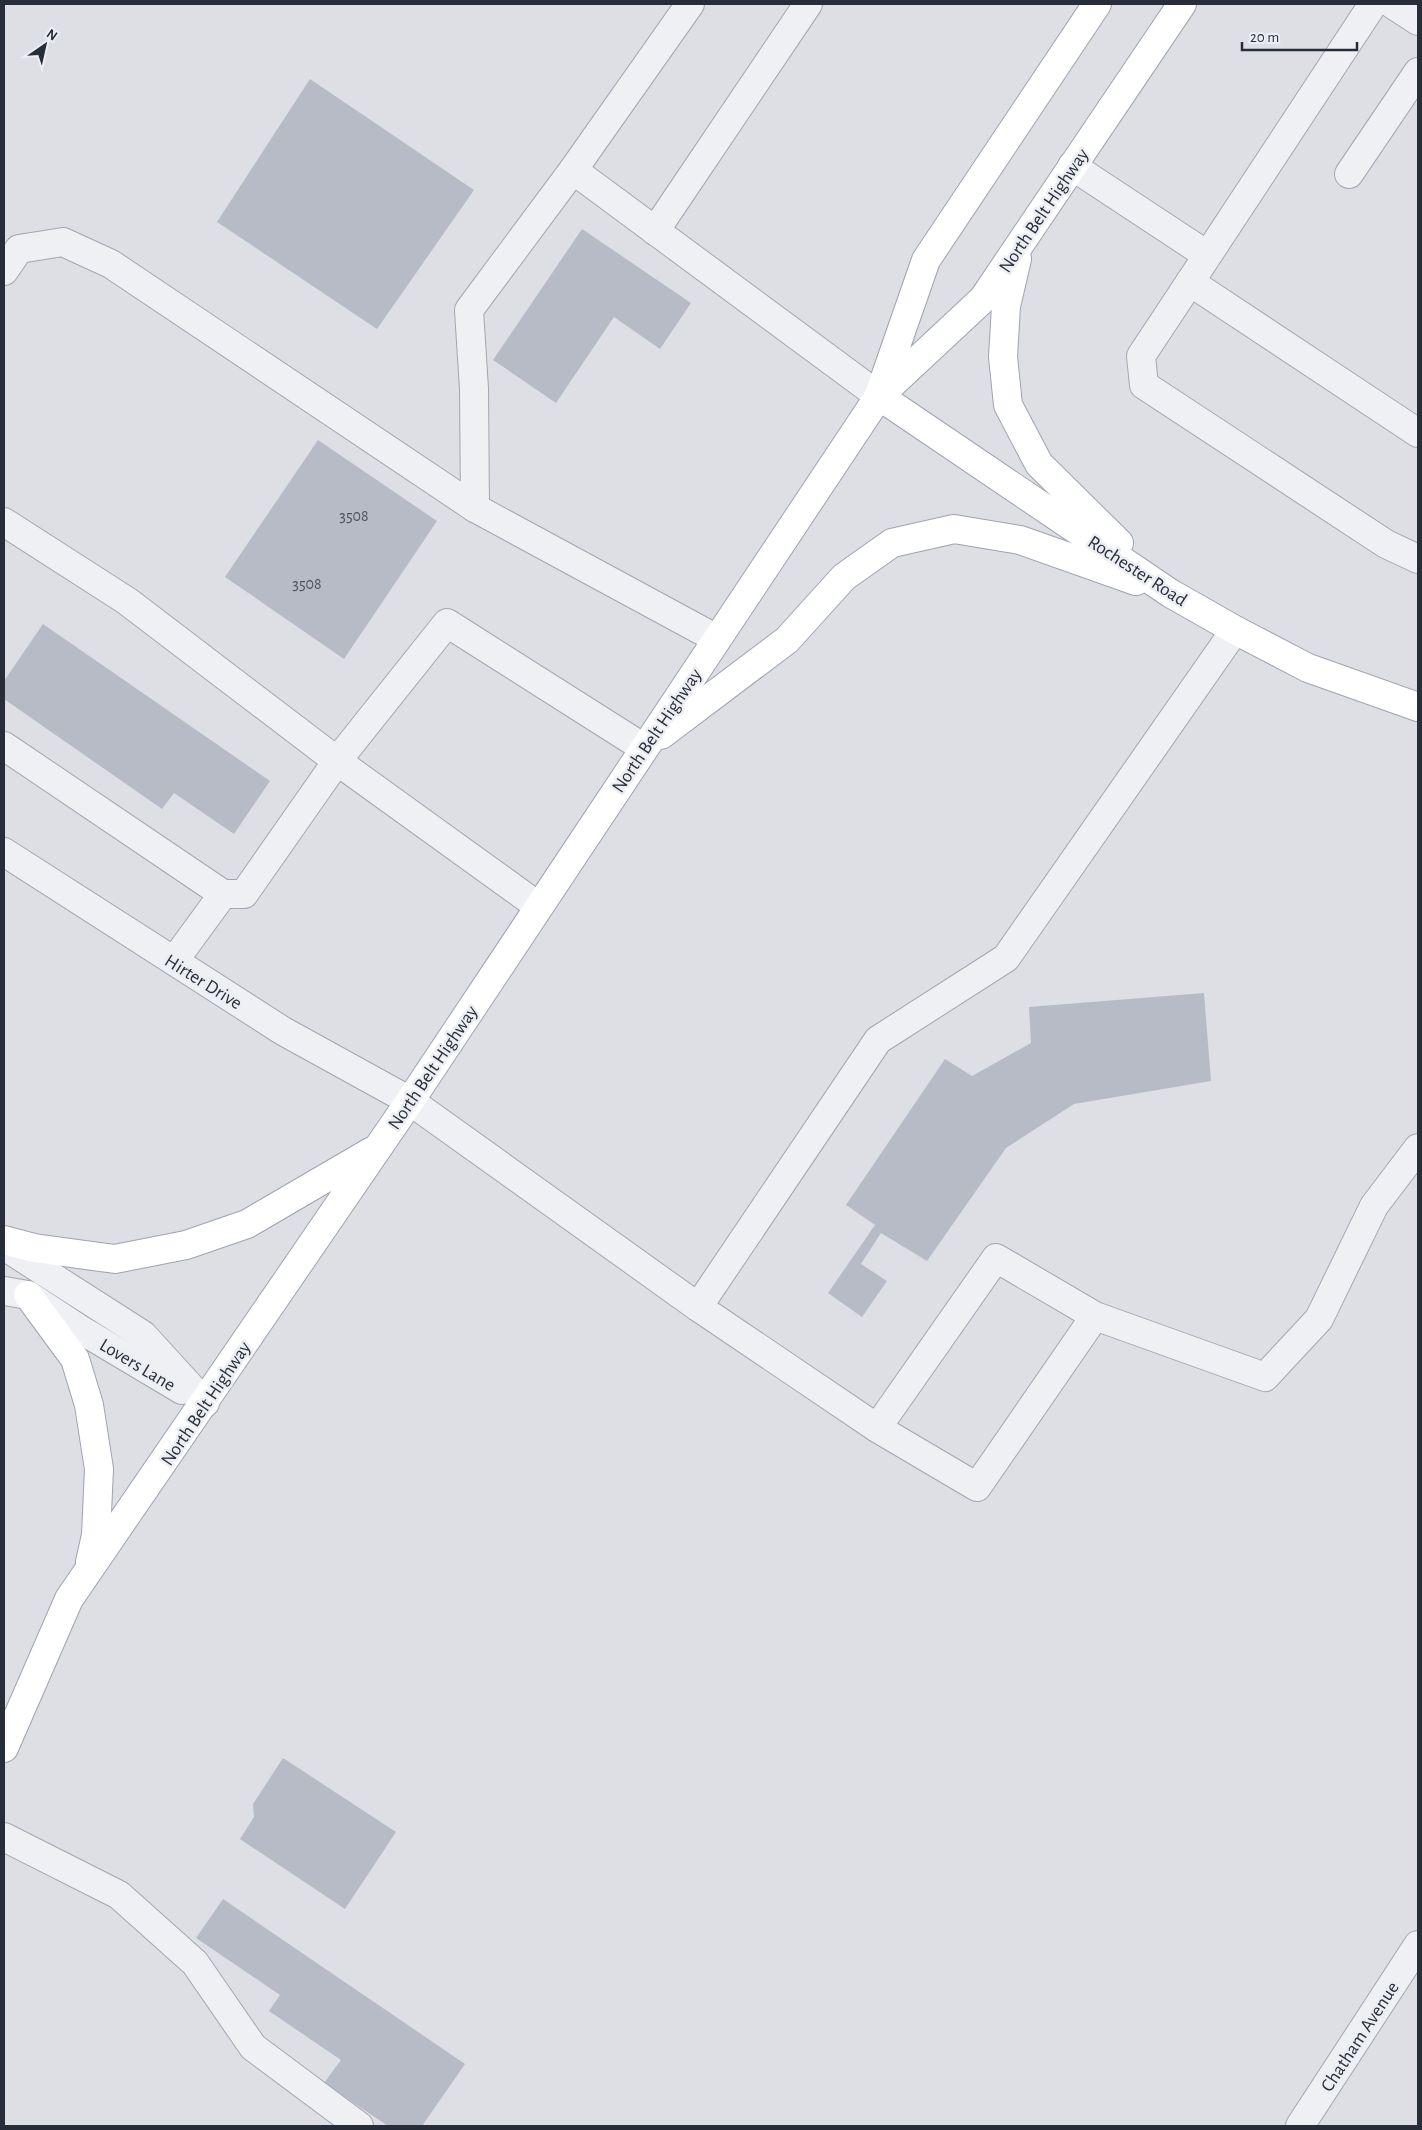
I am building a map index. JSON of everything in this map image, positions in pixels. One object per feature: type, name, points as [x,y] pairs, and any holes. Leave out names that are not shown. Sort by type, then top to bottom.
[{"type":"main road","name":"North Belt Highway","points":[[879,396],[926,260],[1097,4]]},
{"type":"main road","name":"North Belt Highway","points":[[4,1748],[70,1599],[410,1101],[879,396],[983,299],[1182,4]]},
{"type":"main road","points":[[1022,241],[1006,306],[1003,358],[1008,405],[1038,464],[1170,593]]},
{"type":"main road","name":"Rochester Road","points":[[879,396],[1170,593],[1308,668],[1418,707]]},
{"type":"main road","points":[[644,748],[787,640],[844,577],[892,543],[954,529],[1020,540],[1170,593]]},
{"type":"main road","points":[[4,1240],[34,1248],[114,1259],[186,1245],[247,1224],[378,1148]]},
{"type":"main road","points":[[16,1293],[75,1359],[89,1405],[99,1469],[96,1535],[87,1574]]},
{"type":"street","points":[[475,508],[474,389],[469,310],[573,170],[690,4]]},
{"type":"street","points":[[655,231],[808,4]]},
{"type":"street","points":[[1373,4],[1141,356],[1144,385],[1386,544],[1418,559]]},
{"type":"street","points":[[1392,4],[1418,21]]},
{"type":"street","points":[[1349,174],[1418,72]]},
{"type":"street","points":[[1072,166],[1207,255]]},
{"type":"street","points":[[573,170],[879,396]]},
{"type":"street","points":[[4,271],[19,249],[63,242],[111,264],[475,508],[717,639]]},
{"type":"street","points":[[1190,282],[1418,433]]},
{"type":"street","points":[[4,522],[127,601],[337,761],[538,906]]},
{"type":"street","points":[[4,746],[223,894],[244,894],[337,761],[447,624],[644,748]]},
{"type":"street","points":[[698,1307],[878,1040],[1006,958],[1235,630]]},
{"type":"street","name":"Hirter Drive","points":[[4,852],[283,1031],[410,1101],[698,1307],[876,1428],[977,1487],[1095,1316]]},
{"type":"street","points":[[174,960],[223,894]]},
{"type":"street","points":[[876,1428],[996,1258],[1095,1316],[1265,1377],[1319,1320],[1374,1206],[1418,1148]]},
{"type":"street","name":"Lovers Lane","points":[[4,1246],[143,1336],[205,1403]]},
{"type":"street","name":"Lovers Lane","points":[[16,1293],[205,1403]]},
{"type":"street","points":[[4,1837],[119,1895],[195,1964],[253,2047],[359,2126]]},
{"type":"street","name":"Chatham Avenue","points":[[1300,2126],[1418,1945]]},
{"type":"building","points":[[310,79],[474,190],[377,329],[217,222]]},
{"type":"building","points":[[582,229],[691,303],[660,349],[614,317],[556,403],[493,360]]},
{"type":"building","points":[[318,440],[437,521],[344,659],[225,577]]},
{"type":"building","points":[[43,624],[270,781],[234,834],[174,793],[162,809],[4,699],[4,681]]},
{"type":"building","points":[[1204,993],[1211,1081],[1074,1104],[1006,1148],[927,1261],[881,1233],[861,1264],[887,1281],[862,1317],[828,1293],[875,1225],[846,1205],[945,1059],[972,1076],[1031,1043],[1029,1007]]},
{"type":"building","points":[[283,1758],[396,1832],[345,1909],[240,1839],[254,1817],[253,1804]]},
{"type":"building","points":[[223,1899],[465,2064],[422,2126],[388,2126],[324,2083],[341,2060],[269,2011],[280,1995],[196,1938]]}]
